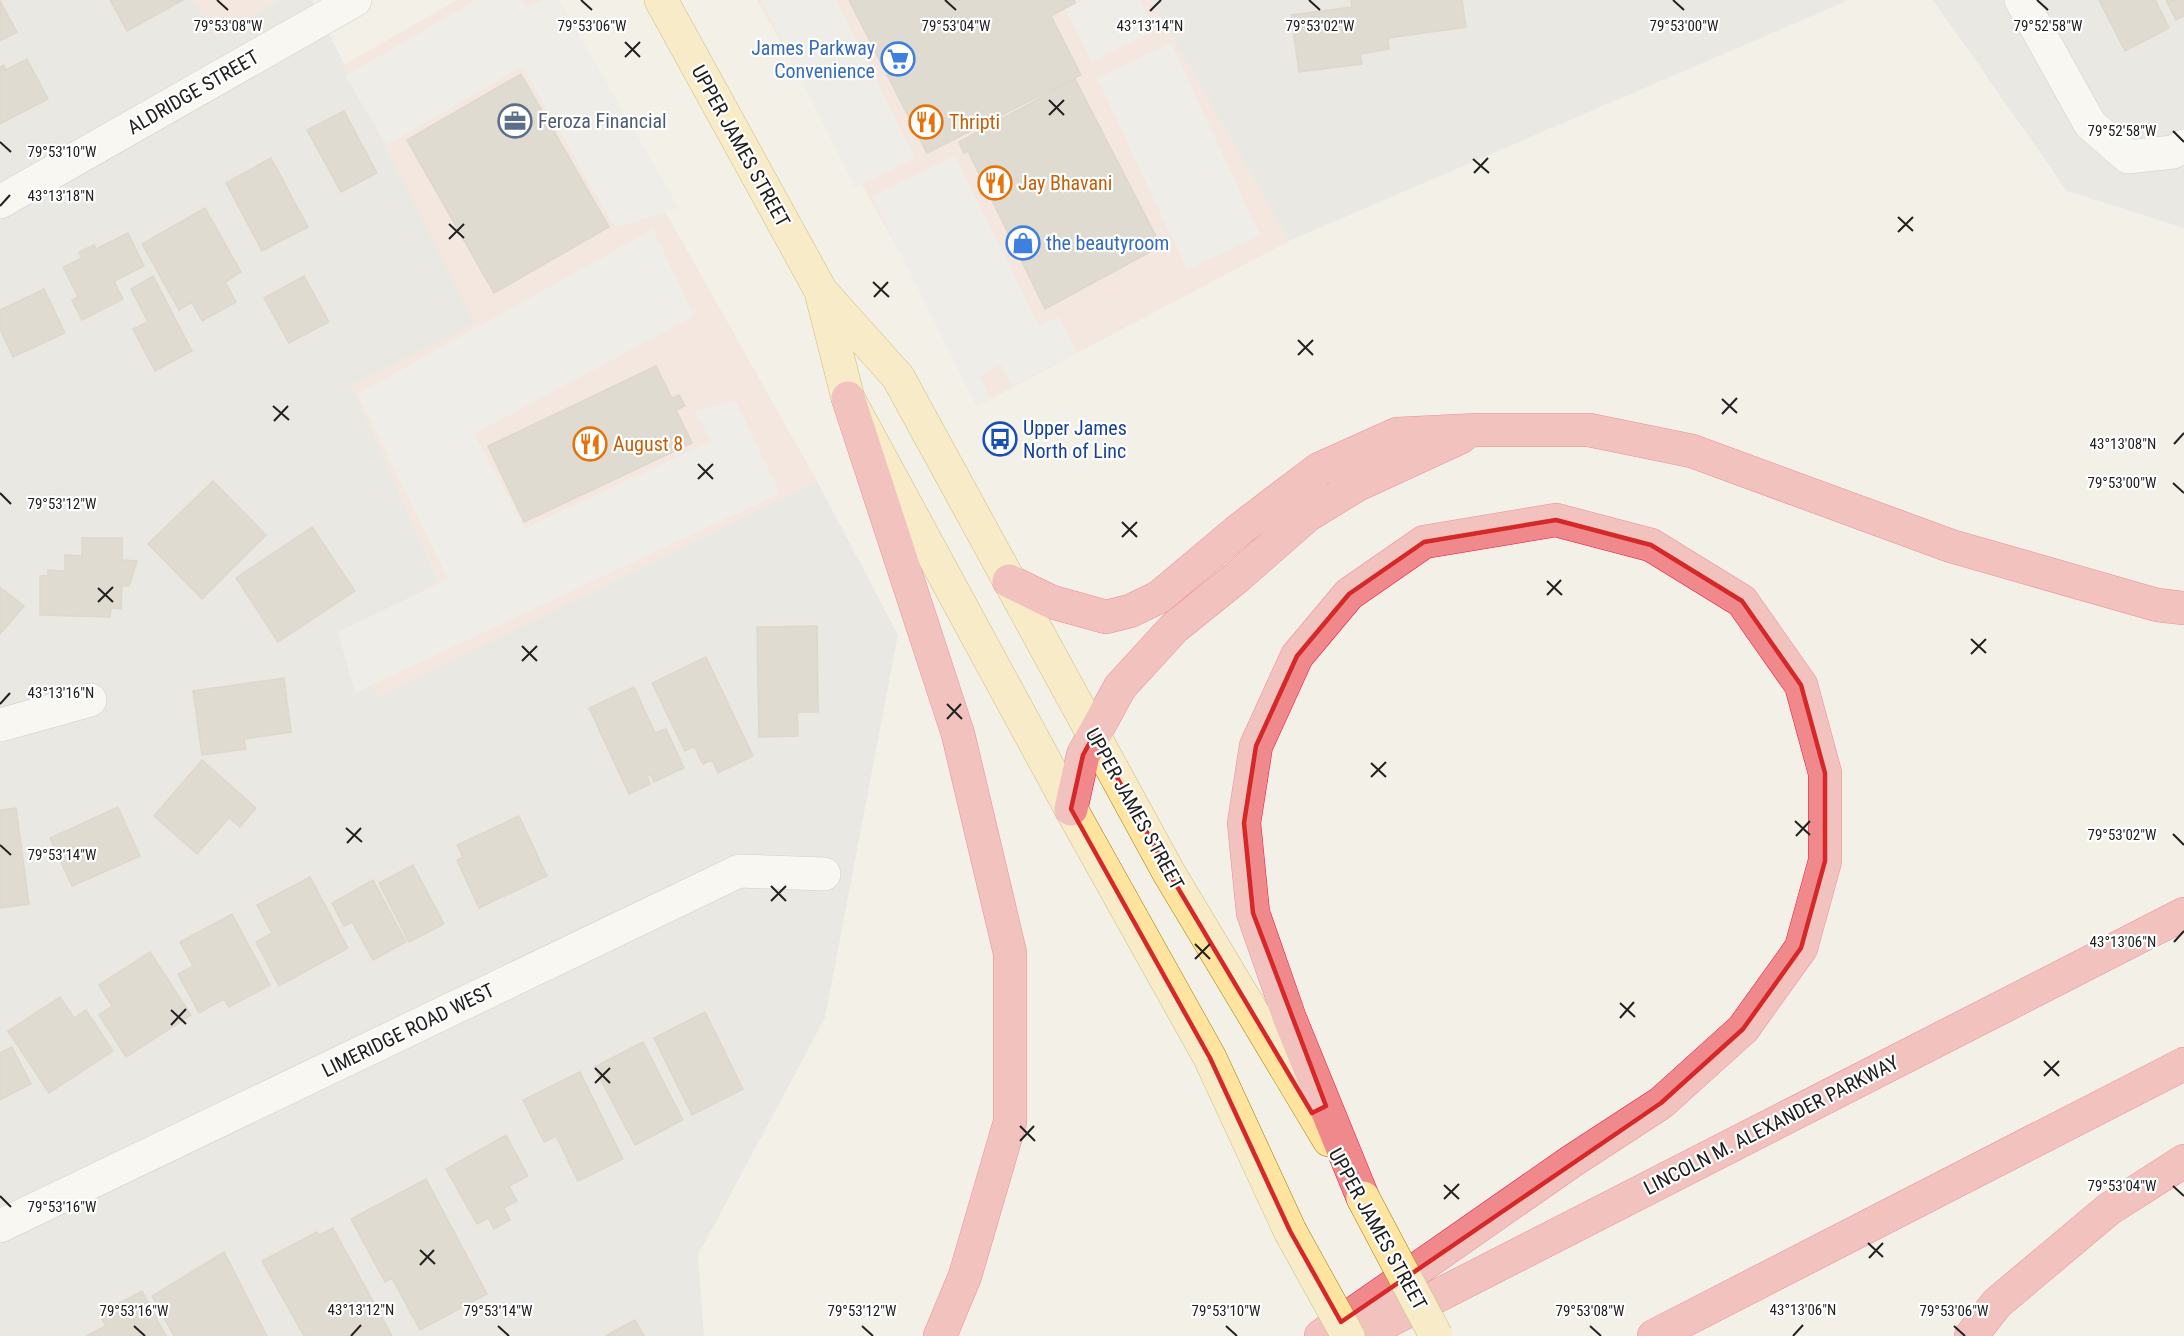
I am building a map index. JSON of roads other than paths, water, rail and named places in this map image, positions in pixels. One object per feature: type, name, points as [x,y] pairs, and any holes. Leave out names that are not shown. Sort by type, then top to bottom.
[{"type":"highway","points":[[848,398],[958,734],[1010,953],[1010,1122],[965,1276],[940,1336]]},
{"type":"highway","points":[[1071,809],[1083,755],[1120,687],[1174,628],[1308,515],[1357,485],[1478,429]]},
{"type":"highway","points":[[1009,581],[1052,602],[1106,617],[1130,611],[1159,597],[1240,529],[1319,469],[1397,434],[1478,429],[1589,430],[1692,451],[1951,546],[2157,605],[2184,608]]},
{"type":"highway","points":[[1321,1336],[1562,1168],[1661,1103],[1743,1029],[1801,948],[1825,861],[1825,773],[1801,685],[1742,602],[1651,545],[1556,520],[1424,542],[1349,594],[1297,656],[1256,747],[1244,824],[1253,913],[1290,1019],[1363,1198]]},
{"type":"highway","name":"LINCOLN M. ALEXANDER PARKWAY","points":[[1359,1336],[2184,914]]},
{"type":"highway","points":[[1654,1336],[2184,1064]]},
{"type":"highway","points":[[1971,1336],[1996,1303],[2109,1209],[2184,1161]]},
{"type":"main road","name":"UPPER JAMES STREET","points":[[661,0],[821,291],[898,377],[1169,873],[1363,1198],[1437,1336]]},
{"type":"main road","name":"UPPER JAMES STREET","points":[[821,291],[848,398],[1071,809],[1210,1058],[1290,1231],[1348,1336]]},
{"type":"street","name":"ALDRIDGE STREET","points":[[0,202],[355,0]]},
{"type":"street","points":[[2021,0],[2090,124],[2128,157],[2173,152],[2184,146]]},
{"type":"street","points":[[0,725],[90,700]]},
{"type":"street","name":"LIMERIDGE ROAD WEST","points":[[0,1226],[739,871],[824,874]]},
{"type":"place","name":"James Parkway Convenience","points":[[898,59]]},
{"type":"place","name":"Feroza Financial","points":[[515,121]]},
{"type":"place","name":"Thripti","points":[[926,122]]},
{"type":"place","name":"Jay Bhavani","points":[[995,183]]},
{"type":"place","name":"the beautyroom","points":[[1023,243]]},
{"type":"place","name":"Upper James North of Linc","points":[[1000,439]]},
{"type":"place","name":"August 8","points":[[590,444]]}]
